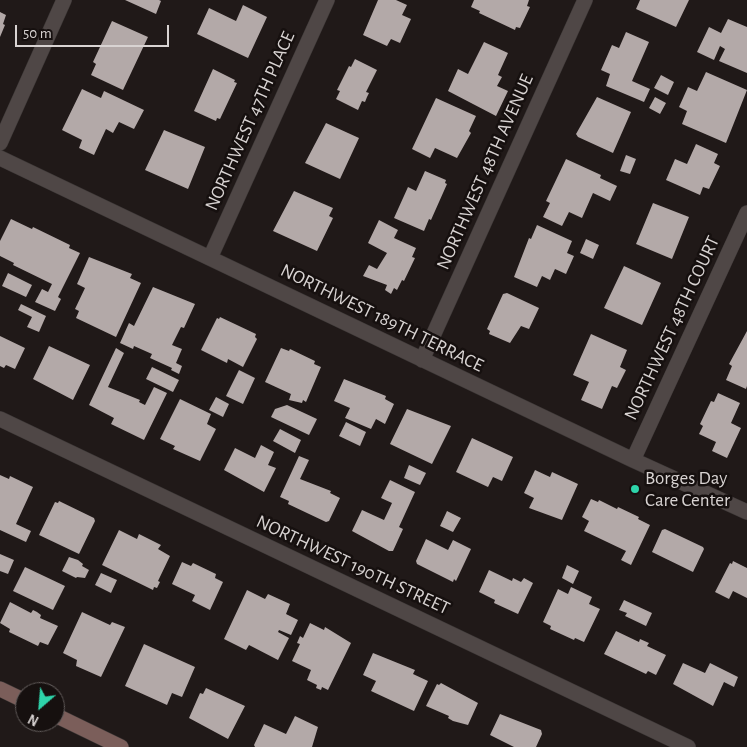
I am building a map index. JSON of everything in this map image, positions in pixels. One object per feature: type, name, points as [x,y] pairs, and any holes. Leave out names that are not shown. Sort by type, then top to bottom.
[{"type":"street","points":[[0,143],[64,0]]},
{"type":"street","name":"NORTHWEST 47TH PLACE","points":[[210,258],[328,0]]},
{"type":"street","name":"NORTHWEST 48TH AVENUE","points":[[422,360],[585,0]]},
{"type":"street","name":"NORTHWEST 189TH TERRACE","points":[[0,158],[633,460],[747,512]]},
{"type":"street","name":"NORTHWEST 48TH COURT","points":[[633,460],[747,213]]},
{"type":"street","name":"NORTHWEST 190TH STREET","points":[[0,419],[688,747]]},
{"type":"street","points":[[0,689],[15,696]]},
{"type":"street","points":[[65,720],[121,747]]},
{"type":"building","points":[[125,0],[159,0],[161,1],[156,14]]},
{"type":"building","points":[[378,0],[396,0],[407,5],[402,15],[411,19],[400,43],[391,39],[387,46],[363,35]]},
{"type":"building","points":[[474,0],[529,0],[527,6],[530,7],[520,28],[516,27],[515,30],[479,13],[480,11],[471,7]]},
{"type":"building","points":[[640,0],[689,0],[676,27],[636,9]]},
{"type":"building","points":[[243,5],[267,17],[248,58],[197,34],[209,8],[236,21]]},
{"type":"building","points":[[0,12],[6,15],[3,24],[5,25],[0,37]]},
{"type":"building","points":[[728,19],[747,27],[747,73],[719,61],[725,49],[720,46],[714,60],[697,52],[709,27],[721,33]]},
{"type":"building","points":[[112,21],[148,37],[123,90],[91,75],[96,64],[93,62]]},
{"type":"building","points":[[626,32],[649,42],[632,81],[650,89],[644,102],[606,86],[610,74],[601,70],[612,45],[619,48]]},
{"type":"building","points":[[484,42],[508,53],[498,75],[502,77],[497,86],[508,91],[496,116],[448,91],[458,69],[468,74]]},
{"type":"building","points":[[355,59],[377,70],[366,92],[369,93],[365,102],[362,101],[358,110],[336,99],[340,91],[337,90],[349,66],[351,67]]},
{"type":"building","points":[[213,69],[235,80],[234,82],[237,83],[220,119],[217,118],[216,121],[194,111]]},
{"type":"building","points":[[706,72],[747,90],[726,143],[682,124],[687,111],[679,107],[688,87],[697,91]]},
{"type":"building","points":[[661,75],[674,82],[668,95],[654,88]]},
{"type":"building","points":[[82,89],[101,98],[104,91],[144,110],[134,129],[119,122],[113,133],[106,129],[94,155],[79,148],[82,140],[62,130]]},
{"type":"building","points":[[597,97],[631,112],[613,153],[578,137],[576,134]]},
{"type":"building","points":[[655,97],[666,103],[660,114],[649,108]]},
{"type":"building","points":[[436,98],[476,116],[469,131],[471,133],[457,158],[435,148],[430,158],[412,149]]},
{"type":"building","points":[[326,123],[359,138],[340,179],[305,163]]},
{"type":"building","points":[[164,130],[205,147],[188,189],[145,170]]},
{"type":"building","points":[[696,144],[718,154],[714,163],[720,166],[709,189],[703,187],[700,195],[666,180],[675,159],[687,164]]},
{"type":"building","points":[[626,155],[636,159],[630,174],[620,171]]},
{"type":"building","points":[[566,159],[601,175],[600,178],[617,186],[610,201],[593,193],[582,218],[569,212],[562,226],[543,217],[550,203],[546,201]]},
{"type":"building","points":[[425,171],[446,180],[445,183],[447,184],[424,231],[394,218],[408,187],[416,191]]},
{"type":"building","points":[[294,191],[333,208],[329,216],[333,218],[317,251],[273,231]]},
{"type":"building","points":[[653,203],[689,217],[672,259],[636,244]]},
{"type":"building","points":[[11,219],[32,229],[33,227],[70,245],[69,248],[80,253],[58,297],[61,299],[55,311],[35,302],[42,289],[48,292],[52,284],[13,265],[14,263],[0,256],[0,241]]},
{"type":"building","points":[[379,220],[398,230],[394,238],[416,248],[412,257],[415,258],[404,281],[402,280],[397,290],[394,288],[391,294],[385,290],[387,285],[363,276],[369,265],[377,269],[387,253],[368,243]]},
{"type":"building","points":[[537,225],[572,241],[567,253],[574,256],[566,274],[555,269],[550,280],[542,276],[537,287],[514,277],[529,238],[531,239]]},
{"type":"building","points":[[586,239],[599,245],[593,259],[580,253]]},
{"type":"building","points":[[89,257],[132,274],[130,278],[141,283],[116,337],[76,318],[79,311],[75,309],[85,288],[77,284]]},
{"type":"building","points":[[624,266],[661,283],[642,325],[604,308]]},
{"type":"building","points":[[8,273],[32,285],[26,297],[2,286]]},
{"type":"building","points":[[153,287],[195,304],[184,328],[181,327],[172,345],[182,349],[176,363],[182,366],[179,374],[171,370],[172,368],[150,358],[152,354],[134,346],[133,349],[120,343],[129,323],[134,326]]},
{"type":"building","points":[[507,293],[539,308],[529,329],[521,326],[510,343],[489,334],[490,331],[487,329],[503,294]]},
{"type":"building","points":[[21,304],[46,316],[39,332],[27,327],[32,317],[18,310]]},
{"type":"building","points":[[220,317],[256,334],[255,337],[257,339],[243,367],[228,359],[227,363],[201,350],[217,318],[219,319]]},
{"type":"building","points":[[747,331],[746,389],[726,380],[732,366],[729,364]]},
{"type":"building","points":[[591,334],[627,350],[620,367],[626,370],[617,388],[612,386],[602,409],[581,400],[589,382],[573,375]]},
{"type":"building","points":[[0,336],[25,348],[15,369],[6,365],[4,368],[0,366]]},
{"type":"building","points":[[49,346],[90,365],[73,400],[33,379]]},
{"type":"building","points":[[116,348],[124,353],[108,387],[140,400],[139,402],[145,405],[154,387],[167,393],[144,440],[111,424],[114,418],[89,405]]},
{"type":"building","points":[[281,348],[289,351],[290,349],[315,361],[314,364],[321,367],[306,402],[303,400],[302,403],[289,400],[291,394],[265,382]]},
{"type":"building","points":[[152,367],[179,380],[173,392],[146,379]]},
{"type":"building","points":[[239,370],[255,378],[243,404],[226,396]]},
{"type":"building","points":[[344,379],[386,396],[385,399],[394,404],[385,424],[376,419],[371,429],[345,418],[350,408],[334,401]]},
{"type":"building","points":[[718,393],[740,403],[731,423],[741,428],[727,458],[712,451],[716,442],[699,434],[703,426],[700,424],[711,401],[714,402]]},
{"type":"building","points":[[216,397],[229,404],[223,417],[209,410]]},
{"type":"building","points":[[180,399],[211,414],[207,424],[216,429],[200,461],[173,449],[175,446],[160,439]]},
{"type":"building","points":[[287,405],[317,419],[309,435],[271,417],[275,409]]},
{"type":"building","points":[[407,409],[451,426],[432,464],[390,444]]},
{"type":"building","points":[[346,422],[366,432],[360,446],[339,436]]},
{"type":"building","points":[[280,429],[301,440],[295,453],[273,441]]},
{"type":"building","points":[[472,438],[513,457],[502,481],[493,477],[488,487],[456,472]]},
{"type":"building","points":[[261,445],[274,452],[268,465],[276,468],[264,492],[224,470],[235,448],[255,458]]},
{"type":"building","points":[[299,456],[309,460],[300,479],[331,491],[330,493],[340,498],[329,521],[326,522],[288,504],[289,501],[280,497]]},
{"type":"building","points":[[409,465],[426,473],[420,485],[404,478]]},
{"type":"building","points":[[535,470],[550,477],[552,472],[578,484],[562,520],[529,508],[534,498],[524,493]]},
{"type":"building","points":[[0,475],[9,479],[10,476],[33,487],[16,524],[31,531],[26,542],[0,530]]},
{"type":"building","points":[[390,480],[415,492],[399,527],[403,529],[393,551],[389,551],[352,531],[362,510],[384,520],[392,503],[381,498]]},
{"type":"building","points":[[591,499],[598,502],[599,500],[617,509],[618,507],[639,517],[638,519],[650,525],[631,565],[621,560],[626,551],[584,531],[589,521],[582,517]]},
{"type":"building","points":[[59,501],[94,518],[95,521],[79,554],[39,535],[55,502],[58,503]]},
{"type":"building","points":[[447,511],[461,518],[453,532],[440,526]]},
{"type":"building","points":[[665,529],[703,547],[704,549],[693,572],[652,552],[662,530]]},
{"type":"building","points":[[119,530],[137,539],[139,534],[161,545],[158,549],[170,556],[158,581],[160,582],[157,588],[154,587],[153,590],[102,565]]},
{"type":"building","points":[[426,539],[448,550],[453,540],[471,549],[456,581],[454,579],[453,582],[417,564],[416,561]]},
{"type":"building","points":[[0,554],[14,560],[8,574],[0,571]]},
{"type":"building","points":[[69,557],[78,560],[83,564],[82,566],[89,570],[85,578],[76,578],[62,571]]},
{"type":"building","points":[[733,561],[747,568],[747,598],[733,591],[729,599],[715,592],[730,563],[732,564]]},
{"type":"building","points":[[182,562],[191,566],[193,563],[216,574],[215,578],[223,582],[210,610],[192,601],[195,595],[172,584]]},
{"type":"building","points":[[567,565],[579,571],[573,584],[562,578]]},
{"type":"building","points":[[25,567],[65,586],[53,610],[13,591]]},
{"type":"building","points":[[489,570],[512,581],[513,578],[521,582],[524,578],[533,583],[518,614],[494,603],[495,600],[479,592]]},
{"type":"building","points":[[101,573],[117,580],[111,593],[95,585]]},
{"type":"building","points":[[571,587],[592,597],[589,604],[600,609],[584,642],[575,638],[574,640],[550,629],[551,626],[543,622],[558,589],[568,594]]},
{"type":"building","points":[[247,590],[265,599],[268,594],[290,604],[286,614],[298,620],[291,635],[279,630],[278,632],[289,638],[278,660],[249,645],[246,650],[224,639]]},
{"type":"building","points":[[624,600],[652,613],[646,626],[625,616],[627,613],[619,610]]},
{"type":"building","points":[[10,602],[31,613],[33,610],[37,612],[41,615],[40,618],[58,626],[48,645],[40,642],[38,646],[9,632],[10,629],[0,623]]},
{"type":"building","points":[[82,612],[110,625],[112,622],[125,627],[101,677],[76,666],[77,660],[63,653]]},
{"type":"building","points":[[310,623],[324,630],[325,627],[351,643],[328,690],[322,687],[321,690],[316,688],[317,685],[307,680],[311,670],[292,661],[300,644],[297,643],[300,636],[303,638]]},
{"type":"building","points":[[616,631],[639,642],[640,639],[649,643],[647,646],[666,655],[656,675],[648,671],[646,674],[604,654]]},
{"type":"building","points":[[144,644],[195,667],[182,697],[172,693],[167,705],[125,686]]},
{"type":"building","points":[[373,653],[415,670],[413,674],[428,681],[414,711],[371,691],[376,681],[363,675]]},
{"type":"building","points":[[683,663],[705,673],[710,663],[738,677],[734,687],[724,682],[713,706],[673,684]]},
{"type":"building","points":[[441,683],[478,703],[468,725],[453,721],[448,718],[449,716],[426,706],[437,684]]},
{"type":"building","points":[[206,688],[245,706],[228,739],[189,718],[200,693],[203,694]]},
{"type":"building","points":[[500,714],[541,730],[542,734],[536,747],[514,747],[490,735]]},
{"type":"building","points":[[295,716],[318,727],[312,747],[255,747],[254,745],[264,724],[286,734]]},
{"type":"place","name":"Borges Day Care Center","points":[[635,489]]}]
